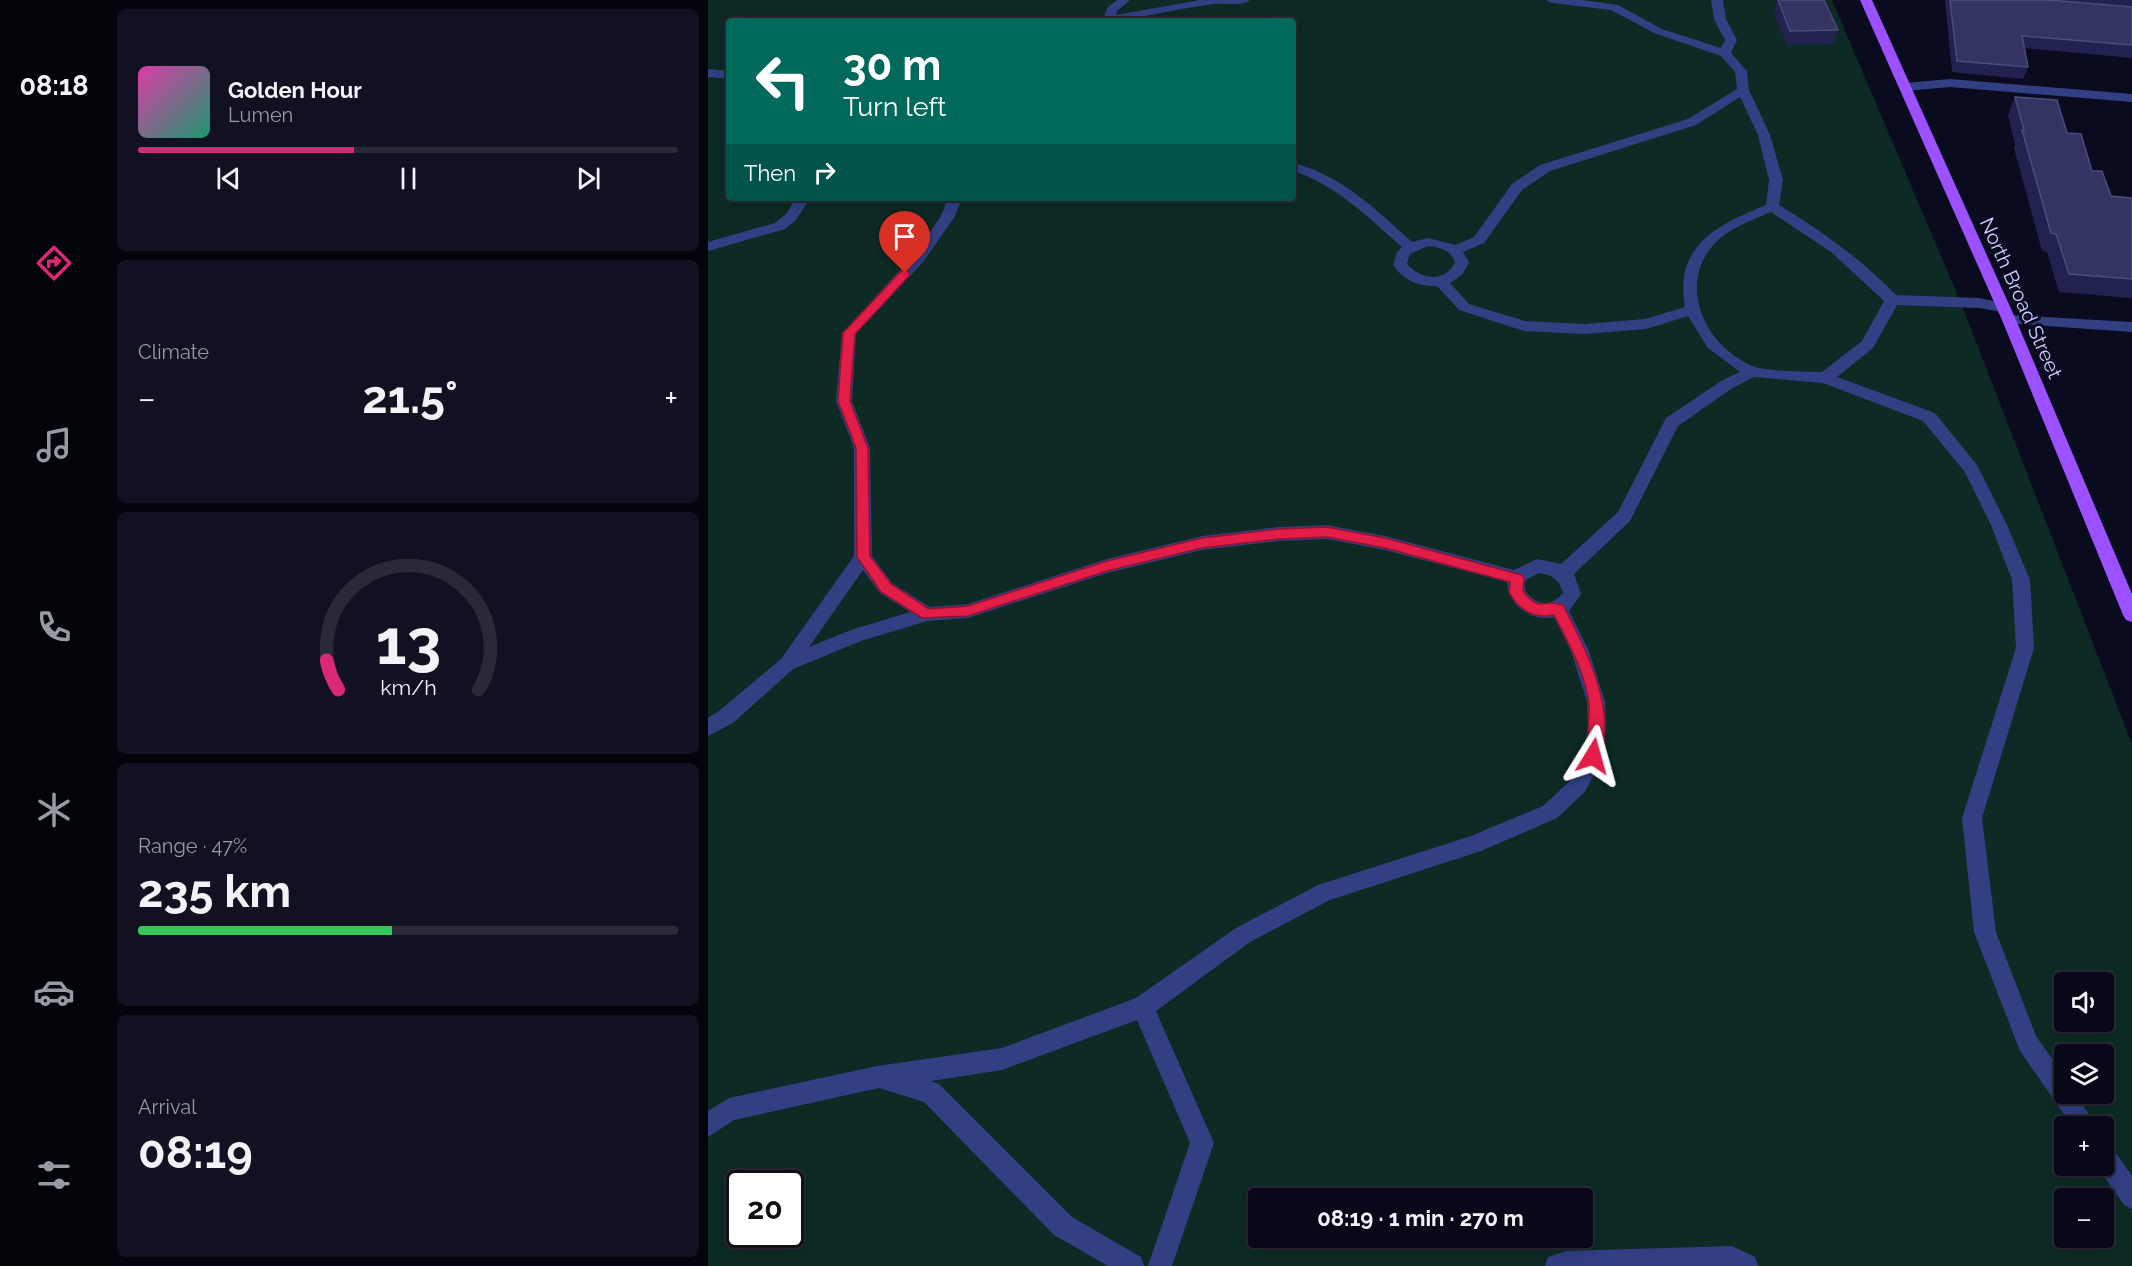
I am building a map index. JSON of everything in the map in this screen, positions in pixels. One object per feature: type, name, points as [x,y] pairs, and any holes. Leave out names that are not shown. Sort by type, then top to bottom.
[{"type":"main road","name":"North Broad Street","points":[[1866,0],[2006,314],[2132,615]]},
{"type":"street","points":[[1106,18],[1111,10],[1124,0]]},
{"type":"street","points":[[1116,18],[1214,1],[1244,0]]},
{"type":"street","points":[[1552,0],[1614,8],[1658,31],[1725,53],[1741,71],[1743,90],[1764,135],[1776,180],[1772,207]]},
{"type":"street","points":[[1717,0],[1720,19],[1731,40],[1725,53]]},
{"type":"street","points":[[708,73],[726,75]]},
{"type":"street","points":[[1905,87],[1950,83],[2132,98]]},
{"type":"street","points":[[1455,250],[1479,240],[1517,187],[1545,168],[1692,122],[1743,90]]},
{"type":"street","points":[[1296,168],[1307,170],[1346,191],[1410,247]]},
{"type":"street","points":[[708,247],[780,226],[791,217],[801,201]]},
{"type":"street","points":[[708,728],[726,717],[787,664],[863,557],[862,448],[844,401],[849,333],[919,258],[948,216],[954,201]]},
{"type":"street","points":[[1772,207],[1814,232],[1866,271],[1892,300],[1979,303],[2006,314],[2132,327]]},
{"type":"street","points":[[1772,207],[1712,237],[1690,272],[1691,310],[1708,339],[1728,360],[1752,372],[1825,378],[1929,417],[1971,469],[2021,580],[2025,648],[1972,818],[1985,932],[2028,1042],[2078,1116]]},
{"type":"street","points":[[1428,242],[1438,243],[1455,250],[1462,262],[1461,268],[1449,278],[1440,281],[1419,280],[1404,271],[1400,265],[1401,258],[1410,247],[1428,242]]},
{"type":"street","points":[[1440,281],[1464,307],[1524,326],[1584,329],[1646,324],[1691,310]]},
{"type":"street","points":[[1825,378],[1868,344],[1892,300]]},
{"type":"street","points":[[1563,573],[1624,516],[1672,422],[1726,385],[1752,372]]},
{"type":"street","points":[[787,664],[857,635],[927,614],[968,611],[1107,566],[1202,543],[1279,534],[1327,532],[1385,543],[1518,578]]},
{"type":"street","points":[[863,557],[886,588],[927,614]]},
{"type":"street","points":[[1537,566],[1547,566],[1563,573],[1572,586],[1572,594],[1568,601],[1558,608],[1544,611],[1526,605],[1516,592],[1518,578],[1522,572],[1537,566]]},
{"type":"street","points":[[708,1125],[729,1110],[877,1077],[1002,1059],[1143,1007],[1243,935],[1325,892],[1474,844],[1550,812],[1578,786],[1593,756],[1597,726],[1596,702],[1580,651],[1558,608]]},
{"type":"street","points":[[1143,1007],[1202,1143],[1160,1266]]},
{"type":"street","points":[[877,1077],[931,1092],[1063,1226],[1132,1266]]},
{"type":"street","points":[[2114,1170],[2132,1197]]},
{"type":"street","points":[[1557,1266],[1566,1263],[1732,1258],[1746,1266]]},
{"type":"green space","points":[[708,0],[1832,0],[1961,303],[2132,744],[2132,1266],[708,1266]]},
{"type":"building","points":[[1778,0],[1824,0],[1838,30],[1790,31]]},
{"type":"building","points":[[1950,0],[2049,0],[2132,7],[2132,45],[2022,36],[2028,67],[1957,61]]},
{"type":"building","points":[[2015,97],[2057,100],[2067,133],[2081,134],[2092,171],[2102,171],[2111,196],[2132,198],[2132,279],[2069,274],[2056,234],[2051,233]]},
{"type":"route","points":[[905,273],[849,333],[844,401],[862,448],[863,557],[886,588],[927,614],[968,611],[1107,566],[1202,543],[1279,534],[1327,532],[1385,543],[1518,578],[1515,585],[1519,600],[1534,609],[1544,611],[1558,608],[1580,651],[1596,702],[1597,726],[1593,756]]}]
